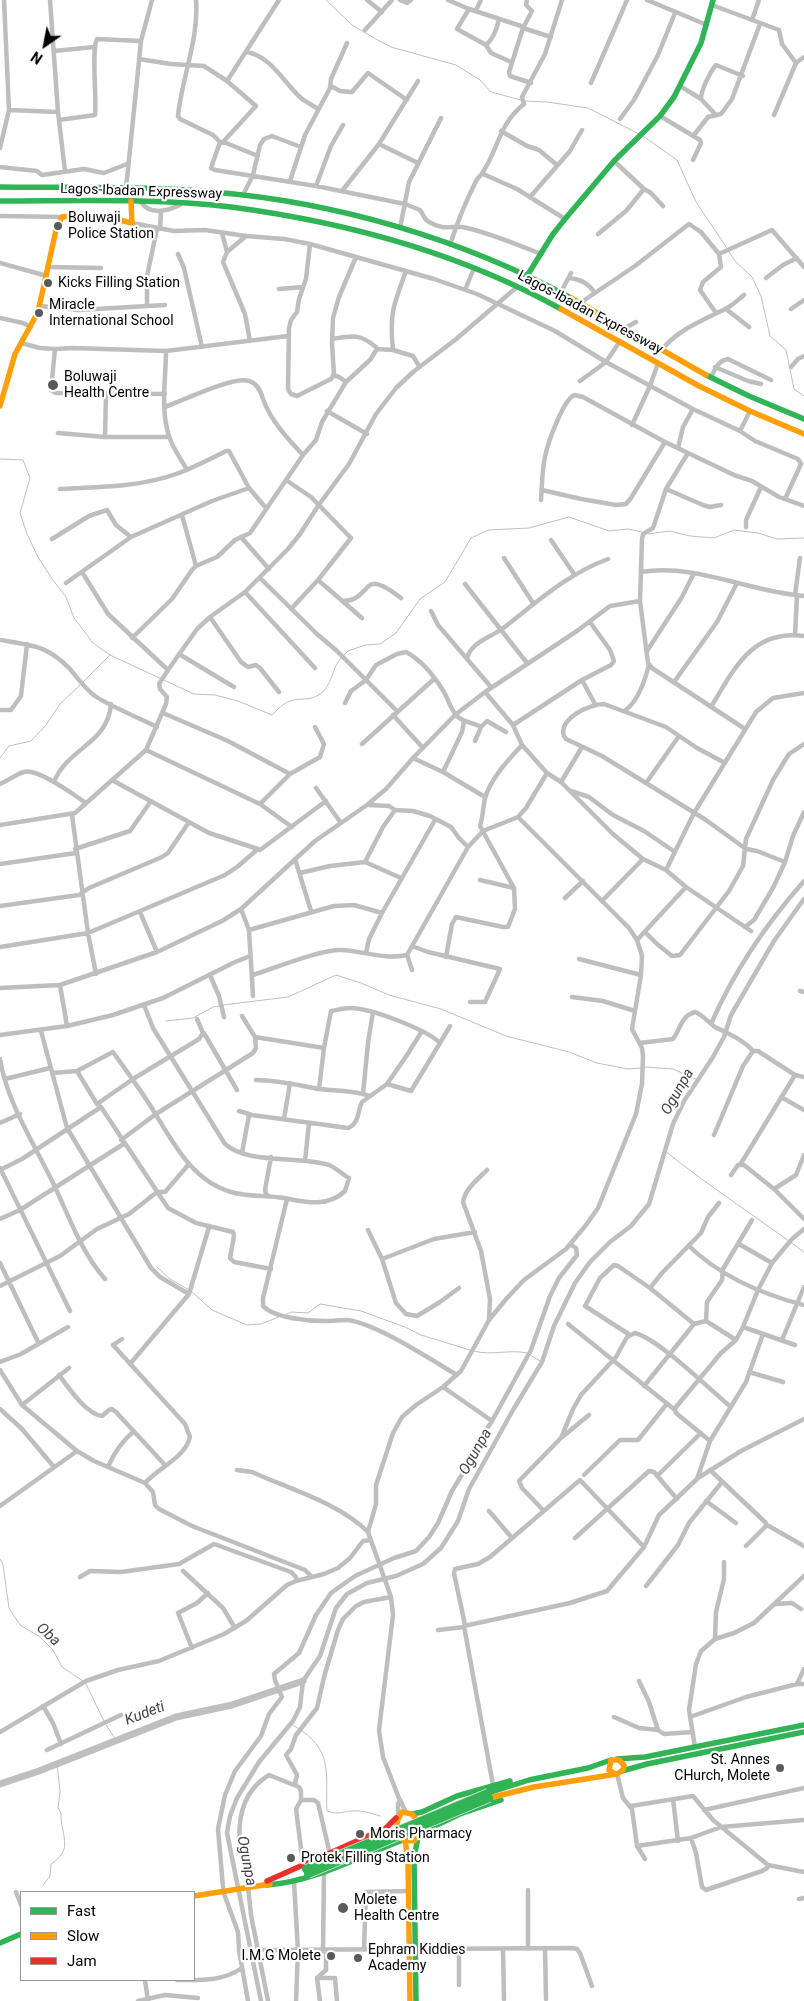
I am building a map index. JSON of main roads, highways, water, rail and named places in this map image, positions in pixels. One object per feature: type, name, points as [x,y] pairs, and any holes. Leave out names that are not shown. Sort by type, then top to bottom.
[{"type":"main road","points":[[528,276],[565,219],[614,161],[660,116],[680,86],[701,43],[707,25],[711,2]]},
{"type":"main road","name":"Lagos-Ibadan Expressway","points":[[0,188],[166,189],[243,195],[340,212],[400,228],[450,245],[528,276],[561,292],[711,378],[804,419]]},
{"type":"main road","name":"Lagos-Ibadan Expressway","points":[[0,201],[183,203],[229,207],[308,219],[390,239],[474,268],[545,300],[658,363],[750,411],[804,434]]},
{"type":"main road","points":[[0,406],[2,390],[11,363],[31,327],[40,306],[56,230],[62,217],[94,215],[132,223],[131,202]]},
{"type":"main road","points":[[267,1883],[489,1796],[532,1783],[614,1760],[636,1758],[804,1725]]},
{"type":"main road","points":[[305,1867],[386,1828],[403,1815],[422,1812],[456,1796],[492,1785],[532,1783],[618,1773],[647,1764],[804,1732]]},
{"type":"main road","points":[[614,1760],[609,1768],[618,1773]]},
{"type":"main road","points":[[614,1760],[623,1763],[624,1768],[618,1773]]},
{"type":"main road","points":[[195,1894],[247,1885],[294,1882],[404,1840],[410,1842],[460,1814],[515,1796],[532,1783]]},
{"type":"main road","points":[[403,1815],[418,1822],[419,1836],[414,1857],[410,2001]]},
{"type":"main road","points":[[403,1815],[396,1829],[404,1840],[408,1852],[408,1891],[416,2001]]},
{"type":"main road","points":[[0,1941],[20,1933]]},
{"type":"main road","points":[[0,1946],[20,1938]]},
{"type":"waterway","points":[[326,0],[352,25],[391,47],[456,65],[480,80],[491,92],[521,100]]},
{"type":"waterway","points":[[525,101],[588,108],[639,134]]},
{"type":"waterway","points":[[643,136],[677,160],[696,202],[727,248]]},
{"type":"waterway","points":[[729,252],[735,261],[752,277],[761,296],[770,336],[786,350],[794,389],[804,396]]},
{"type":"waterway","points":[[0,459],[23,460],[30,478],[20,513],[27,534],[38,557],[66,597],[74,618],[93,643],[110,655],[194,694],[215,695],[238,701],[272,715],[287,702],[310,698],[320,694],[330,682],[335,667],[341,658]]},
{"type":"waterway","points":[[344,655],[348,651],[365,645],[380,644],[396,633],[420,599],[445,582],[471,538],[488,530],[529,528],[569,517],[609,531],[628,529],[642,532]]},
{"type":"waterway","points":[[648,534],[669,531],[690,536],[714,538],[734,530],[758,533],[777,539],[804,538]]},
{"type":"waterway","points":[[83,682],[110,655]]},
{"type":"waterway","points":[[0,758],[9,746],[31,741],[46,725],[60,704],[80,685]]},
{"type":"waterway","name":"Ogunpa","points":[[261,2001],[227,1833],[230,1816],[237,1798],[259,1762],[293,1721],[300,1707],[303,1681],[320,1656],[336,1608],[347,1594],[367,1583],[396,1576],[423,1564],[441,1548],[458,1521],[469,1489],[542,1362],[554,1326],[575,1283],[590,1262],[610,1242],[631,1226],[649,1204],[673,1124],[684,1101],[713,1057],[724,1037],[731,1015],[774,941],[804,899]]},
{"type":"waterway","points":[[223,1005],[288,997],[336,975],[389,995],[441,1009],[506,1036],[569,1052],[597,1063],[628,1069],[641,1068]]},
{"type":"waterway","points":[[166,1021],[193,1018],[213,1007],[219,1006]]},
{"type":"waterway","points":[[645,1067],[673,1069],[698,1080]]},
{"type":"waterway","points":[[665,1151],[804,1252]]},
{"type":"waterway","points":[[157,1267],[170,1279],[189,1290]]},
{"type":"waterway","points":[[192,1292],[212,1310],[247,1325],[261,1324],[279,1317]]},
{"type":"waterway","points":[[285,1315],[291,1312],[308,1313],[320,1304],[361,1311],[421,1335],[470,1350]]},
{"type":"waterway","points":[[474,1351],[487,1353],[527,1353]]},
{"type":"waterway","points":[[530,1355],[542,1362]]},
{"type":"waterway","name":"Oba","points":[[0,1559],[3,1565],[9,1608],[20,1625],[40,1637],[53,1650],[62,1667],[83,1681]]},
{"type":"waterway","name":"Kudeti","points":[[0,1784],[39,1771],[176,1717],[232,1705],[303,1681]]},
{"type":"waterway","name":"Oba","points":[[86,1684],[104,1721]]},
{"type":"waterway","points":[[291,1724],[299,1729]]},
{"type":"waterway","name":"Oba","points":[[106,1725],[117,1741]]},
{"type":"waterway","points":[[302,1731],[312,1739],[323,1757],[327,1777],[327,1811],[336,1813],[359,1811],[380,1816]]},
{"type":"waterway","points":[[43,1885],[50,1876],[51,1864],[63,1853],[65,1841],[61,1813],[58,1808],[60,1792],[57,1763]]},
{"type":"place","name":"Boluwaji Police Station","points":[[58,226]]},
{"type":"place","name":"Kicks Filling Station","points":[[48,283]]},
{"type":"place","name":"Miracle International School","points":[[39,313]]},
{"type":"place","name":"Boluwaji Health Centre","points":[[53,385]]},
{"type":"place","name":"St. Annes CHurch, Molete","points":[[780,1768]]},
{"type":"place","name":"Moris Pharmacy","points":[[360,1834]]},
{"type":"place","name":"Protek Filling Station","points":[[291,1858]]},
{"type":"place","name":"Molete Health Centre","points":[[343,1908]]},
{"type":"place","name":"I.M.G Molete","points":[[331,1956]]},
{"type":"place","name":"Ephram Kiddies Academy","points":[[358,1958]]}]
